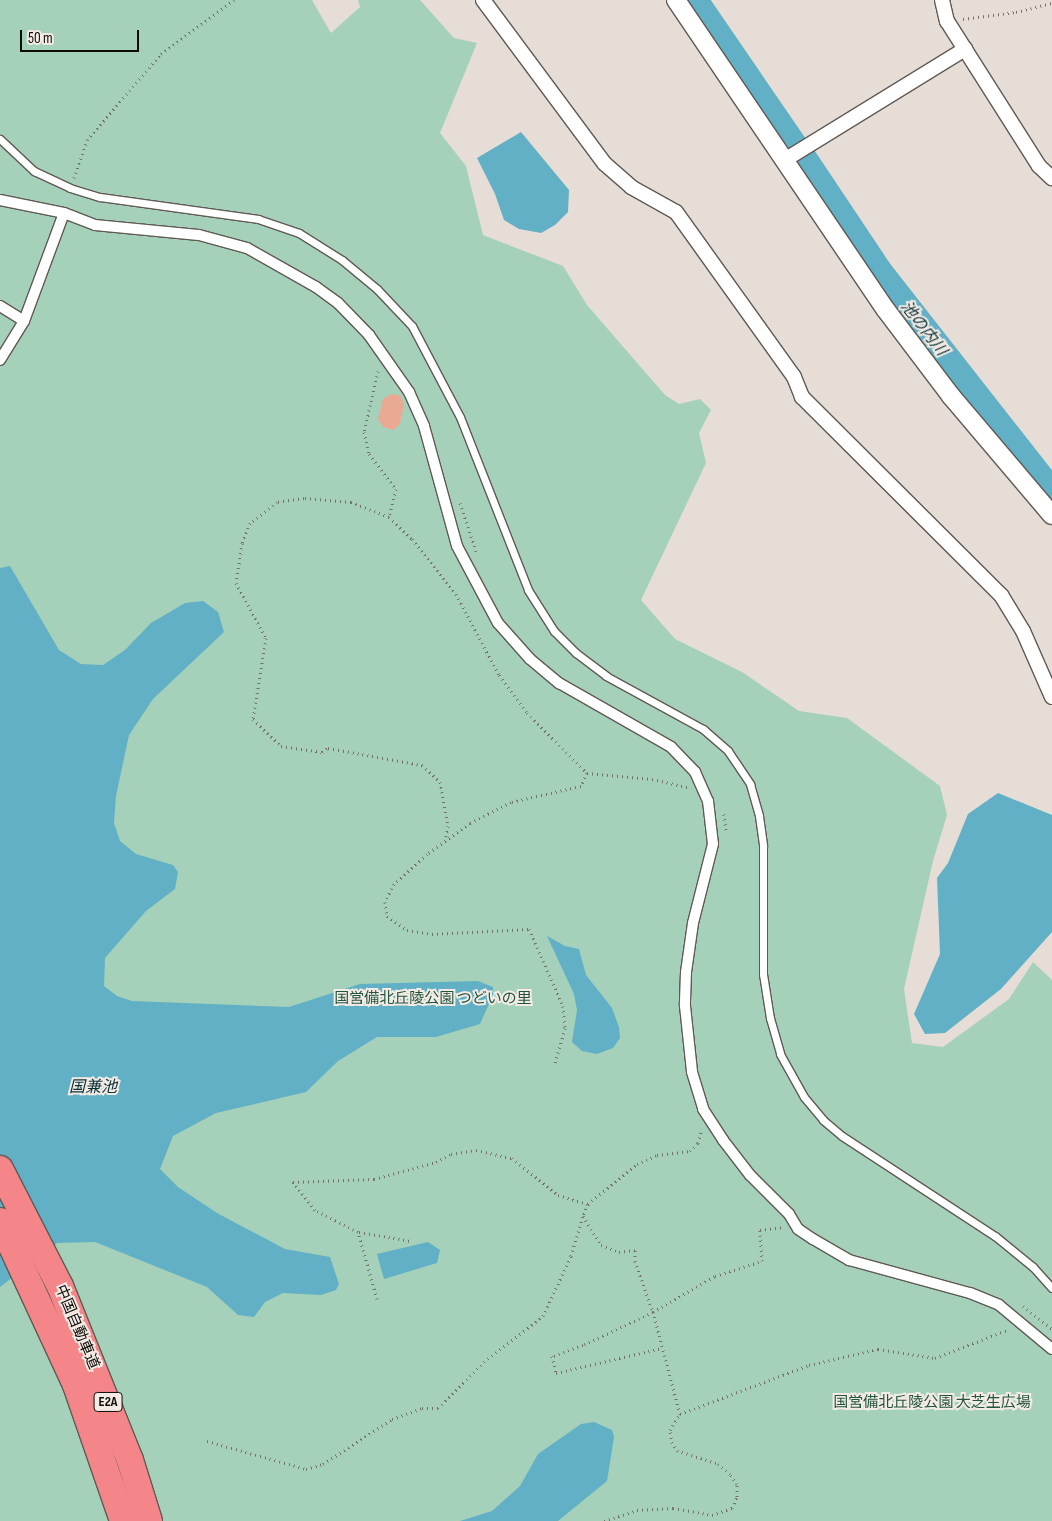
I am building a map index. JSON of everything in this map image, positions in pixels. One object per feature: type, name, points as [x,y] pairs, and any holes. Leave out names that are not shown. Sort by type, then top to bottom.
[{"type":"highway","name":"中国自動車道","points":[[0,1169],[60,1286],[123,1441],[148,1521]]},
{"type":"highway","name":"中国自動車道","points":[[0,1220],[39,1301],[76,1385],[124,1521]]},
{"type":"street","points":[[483,0],[605,164],[631,187],[676,212],[794,377],[802,397],[1001,595],[1023,631],[1052,698]]},
{"type":"street","points":[[676,0],[783,160],[945,388],[1052,516]]},
{"type":"street","points":[[942,0],[947,20],[1039,166],[1052,178]]},
{"type":"street","points":[[783,160],[965,49]]},
{"type":"street","points":[[0,200],[64,213],[95,225],[199,235],[247,248],[295,273],[338,303],[380,348],[409,392],[424,426],[457,546],[498,623],[530,658],[560,683],[671,746],[695,772],[708,801],[713,844],[694,923],[686,972],[685,1006],[692,1072],[703,1109],[723,1140],[750,1175],[813,1240],[849,1260],[970,1293],[999,1305],[1025,1324],[1052,1349]]},
{"type":"street","points":[[0,360],[24,321],[64,213]]},
{"type":"street","points":[[0,306],[24,321]]},
{"type":"lane","points":[[0,139],[34,171],[70,188],[100,197],[258,218],[299,233],[342,260],[377,289],[412,326],[460,417],[528,590],[554,631],[576,654],[606,676],[703,730],[728,751],[750,784],[760,816],[763,846],[763,974],[770,1018],[780,1054],[804,1096],[823,1120],[842,1136],[995,1236],[1033,1267],[1052,1288]]},
{"type":"path","points":[[86,140],[162,54],[234,0]]},
{"type":"path","points":[[947,20],[1016,12],[1052,3]]},
{"type":"path","points":[[380,348],[376,383],[367,409],[364,432],[369,454],[396,489],[389,517]]},
{"type":"path","points":[[445,841],[448,826],[440,782],[422,765],[328,748],[322,752],[281,746],[253,719],[266,638],[236,584],[242,543],[250,522],[277,502],[304,498],[351,502],[389,517],[412,539],[456,594],[499,675],[527,713],[587,773],[652,779],[675,783],[688,790],[700,783]]},
{"type":"path","points":[[555,1063],[564,1028],[563,1006],[526,926],[432,934],[407,930],[387,916],[385,902],[394,884],[445,841],[470,823],[511,802],[572,790],[586,780],[587,773]]},
{"type":"path","points":[[207,1442],[306,1469],[323,1464],[392,1419],[422,1408],[438,1408],[489,1358],[543,1316],[570,1256],[588,1204],[637,1164],[657,1155],[690,1151],[698,1143],[707,1114]]},
{"type":"path","points":[[411,1241],[358,1232],[315,1210],[293,1182],[374,1179],[436,1162],[451,1154],[476,1150],[512,1158],[558,1196],[588,1204]]},
{"type":"path","points":[[584,1216],[601,1245],[620,1252],[635,1250],[636,1261],[653,1312],[680,1414]]},
{"type":"path","points":[[662,1348],[556,1373],[552,1356],[583,1345],[653,1312],[715,1276],[762,1261],[760,1230],[780,1230],[794,1222]]},
{"type":"path","points":[[358,1232],[377,1299]]},
{"type":"path","points":[[604,1521],[637,1510],[674,1508],[712,1515],[732,1508],[738,1497],[736,1484],[730,1474],[716,1463],[678,1451],[672,1443],[670,1430],[680,1414],[809,1366],[878,1349],[935,1358],[1025,1324]]},
{"type":"green space","name":"国営備北丘陵公園 つどいの里","points":[[0,0],[312,0],[331,33],[360,7],[358,0],[420,0],[454,38],[477,43],[440,133],[466,166],[483,235],[563,266],[587,305],[665,395],[679,404],[700,399],[711,410],[699,433],[706,463],[641,600],[675,639],[742,672],[799,711],[847,718],[940,786],[947,815],[933,861],[904,989],[912,1043],[943,1047],[1009,999],[1033,962],[1052,980],[1052,1521],[0,1521]]},
{"type":"water","points":[[521,132],[569,190],[568,212],[555,225],[541,233],[519,229],[504,220],[495,194],[477,158]]},
{"type":"water","name":"国兼池","points":[[10,566],[59,650],[81,664],[103,665],[125,650],[151,623],[185,603],[203,601],[218,612],[224,632],[153,699],[129,735],[116,796],[114,823],[120,841],[136,854],[173,865],[178,872],[175,889],[146,911],[105,958],[104,986],[117,996],[132,1001],[289,1007],[360,984],[478,981],[493,987],[493,995],[480,1024],[436,1037],[377,1037],[338,1061],[306,1092],[216,1113],[173,1136],[160,1169],[178,1187],[217,1213],[285,1249],[330,1257],[339,1284],[336,1290],[321,1295],[283,1293],[265,1302],[254,1317],[238,1315],[207,1287],[95,1242],[57,1243],[0,1287],[0,568]]},
{"type":"water","points":[[998,793],[1052,815],[1052,932],[1001,989],[945,1033],[925,1034],[914,1014],[940,954],[937,878],[948,863],[968,814]]},
{"type":"water","points":[[547,936],[565,946],[579,949],[586,975],[612,1008],[619,1027],[620,1038],[613,1048],[597,1054],[582,1051],[572,1042],[577,1010],[574,994]]},
{"type":"water","points":[[428,1242],[440,1250],[437,1263],[384,1279],[377,1254]]},
{"type":"water","points":[[594,1422],[612,1430],[614,1437],[607,1481],[558,1521],[460,1521],[492,1511],[520,1486],[538,1454],[581,1424]]},
{"type":"building","points":[[391,394],[401,396],[404,405],[400,424],[393,430],[383,427],[378,419],[383,399]]},
{"type":"waterway","name":"池の内川","points":[[693,0],[793,146]]},
{"type":"waterway","name":"池の内川","points":[[802,158],[878,272],[1052,494]]},
{"type":"park label","name":"国営備北丘陵公園 大芝生広場","points":[[932,1403]]}]
